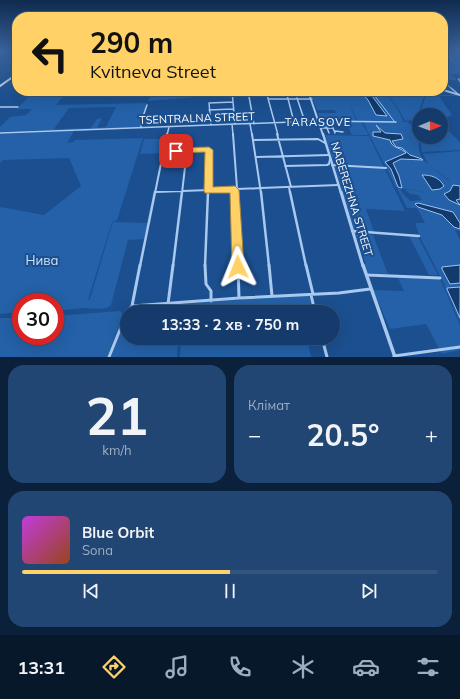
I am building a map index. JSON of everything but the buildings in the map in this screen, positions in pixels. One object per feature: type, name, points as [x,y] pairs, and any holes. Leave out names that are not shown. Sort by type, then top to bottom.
[{"type":"main road","points":[[1,85],[12,77]]},
{"type":"street","points":[[448,85],[460,95]]},
{"type":"street","points":[[448,91],[460,95]]},
{"type":"street","points":[[232,96],[237,188],[235,190],[239,298]]},
{"type":"street","points":[[249,96],[254,124]]},
{"type":"street","points":[[267,96],[290,187],[292,207],[314,305]]},
{"type":"street","points":[[287,96],[294,122]]},
{"type":"street","name":"NABEREZHNA STREET","points":[[310,96],[322,128],[370,289],[395,356]]},
{"type":"street","points":[[297,98],[305,122]]},
{"type":"street","points":[[268,99],[312,99]]},
{"type":"street","points":[[210,125],[209,103],[233,102]]},
{"type":"street","points":[[141,128],[147,105]]},
{"type":"street","points":[[0,107],[18,107]]},
{"type":"street","points":[[209,110],[234,109]]},
{"type":"street","name":"TSENTRALNA STREET","points":[[0,133],[319,121],[396,122]]},
{"type":"street","points":[[325,123],[329,133]]},
{"type":"street","points":[[331,123],[335,132],[343,132]]},
{"type":"street","points":[[250,124],[260,188],[272,296]]},
{"type":"street","points":[[132,305],[169,127]]},
{"type":"street","points":[[322,128],[333,128]]},
{"type":"street","points":[[253,140],[318,139],[326,143]]},
{"type":"street","points":[[168,304],[187,150]]},
{"type":"street","points":[[164,151],[209,150],[205,269],[206,284],[211,291],[212,301]]},
{"type":"street","points":[[256,157],[329,155]]},
{"type":"street","points":[[285,166],[327,165],[329,164],[328,160],[330,159]]},
{"type":"street","points":[[332,165],[386,168]]},
{"type":"street","points":[[156,192],[338,185]]},
{"type":"street","points":[[352,231],[419,236]]},
{"type":"street","points":[[366,275],[440,278]]},
{"type":"street","points":[[150,305],[370,289]]},
{"type":"street","points":[[109,357],[120,330]]},
{"type":"street","points":[[324,345],[327,357]]},
{"type":"street","points":[[395,356],[460,347]]},
{"type":"green space","points":[[448,68],[460,68],[460,74],[451,74],[457,80],[448,80]]},
{"type":"green space","points":[[448,95],[460,95],[460,96]]},
{"type":"green space","points":[[29,96],[63,96],[57,106],[147,103],[140,127],[0,132],[0,127],[10,117],[26,115],[32,109],[17,109]],"holes":[[[116,107],[106,127],[97,128],[102,118],[97,119],[91,128],[54,129],[69,108]]]},
{"type":"green space","points":[[150,96],[209,96],[148,101]]},
{"type":"green space","points":[[364,96],[376,115],[386,116],[371,96],[388,96],[397,108],[404,122],[358,121],[349,104],[357,122],[321,120],[318,113],[336,113],[335,110],[317,110],[312,98],[314,97],[312,97]]},
{"type":"green space","points":[[389,96],[423,96],[424,97],[420,108],[412,108],[412,120],[405,121]]},
{"type":"green space","points":[[424,96],[439,96],[447,108],[421,108]]},
{"type":"green space","points":[[448,109],[452,115],[448,117]]},
{"type":"green space","points":[[346,122],[361,122],[369,135],[352,135]]},
{"type":"green space","points":[[363,122],[408,122],[412,126],[412,144],[419,144],[422,159],[414,157],[405,152],[406,153],[393,160],[386,161],[399,187],[396,187]],"holes":[[[378,125],[385,133],[401,134],[401,140],[392,141],[394,146],[390,140],[373,136],[373,132],[381,132]]]},
{"type":"green space","name":"Нива","points":[[74,131],[67,143],[74,142],[75,140],[143,138],[117,220],[113,222],[148,223],[144,239],[128,240],[111,305],[107,308],[99,309],[85,308],[64,310],[64,293],[12,293],[12,313],[0,314],[0,207],[44,215],[81,186],[69,158],[3,160],[0,163],[0,134]],"holes":[[[113,221],[90,299],[88,300],[112,222]]]},
{"type":"green space","points":[[448,131],[460,142],[460,150],[422,152],[421,144],[448,144]]},
{"type":"green space","points":[[325,135],[369,136],[405,211],[366,209],[374,232],[354,230]]},
{"type":"green space","points":[[144,139],[164,139],[162,153],[140,154]]},
{"type":"green space","points":[[460,151],[460,186],[453,185],[449,200],[460,205],[460,223],[453,212],[448,210],[418,207],[442,215],[454,227],[460,229],[460,231],[455,230],[460,240],[460,265],[443,267],[450,284],[460,283],[460,287],[447,288],[451,301],[460,318],[460,322],[446,291],[444,284],[420,237],[415,223],[425,223],[417,208],[407,208],[397,188],[401,189],[410,201],[422,200],[418,195],[410,194],[404,189],[429,193],[402,188],[399,176],[393,163],[401,159],[423,160],[449,181],[428,164],[423,154]]},
{"type":"green space","points":[[355,233],[373,235],[388,274],[368,273]]},
{"type":"green space","points":[[409,236],[418,237],[438,275],[429,275]]},
{"type":"green space","points":[[398,278],[440,279],[460,325],[460,350],[442,354],[426,324],[390,329],[373,290],[404,291]]},
{"type":"green space","points":[[309,296],[312,305],[183,305],[183,304],[271,297]]},
{"type":"green space","points":[[120,311],[120,323],[107,357],[0,357],[0,318],[12,318],[12,345],[64,345],[64,315]]},
{"type":"green space","points":[[120,333],[120,345],[178,345],[177,357],[111,357]]},
{"type":"green space","points":[[181,345],[308,345],[311,357],[180,357]]},
{"type":"shaded area","points":[[364,96],[372,96],[387,116],[376,115]]},
{"type":"shaded area","points":[[376,125],[385,133],[401,134],[403,139],[392,141],[396,146],[391,143],[390,140],[373,136],[373,132],[381,132]]},
{"type":"shaded area","points":[[397,147],[402,148],[410,155],[423,160],[401,159],[393,163],[399,176],[402,188],[398,187],[391,169],[385,162],[406,153]]},
{"type":"shaded area","points":[[422,175],[429,175],[440,180],[444,186],[440,189],[432,190]]},
{"type":"shaded area","points":[[453,185],[460,186],[460,199],[456,200],[460,205],[449,200],[444,194],[450,191]]},
{"type":"shaded area","points":[[418,203],[453,212],[460,223],[460,229],[454,227],[442,215],[418,207],[415,204]]},
{"type":"shaded area","points":[[460,265],[460,283],[450,284],[442,267]]},
{"type":"shaded area","points":[[460,287],[460,318],[447,288]]},
{"type":"waterway","points":[[375,96],[394,121]]},
{"type":"district","name":"TARASOVE","points":[[318,122]]},
{"type":"route","points":[[176,151],[209,150],[208,191],[235,190],[238,267]]}]
